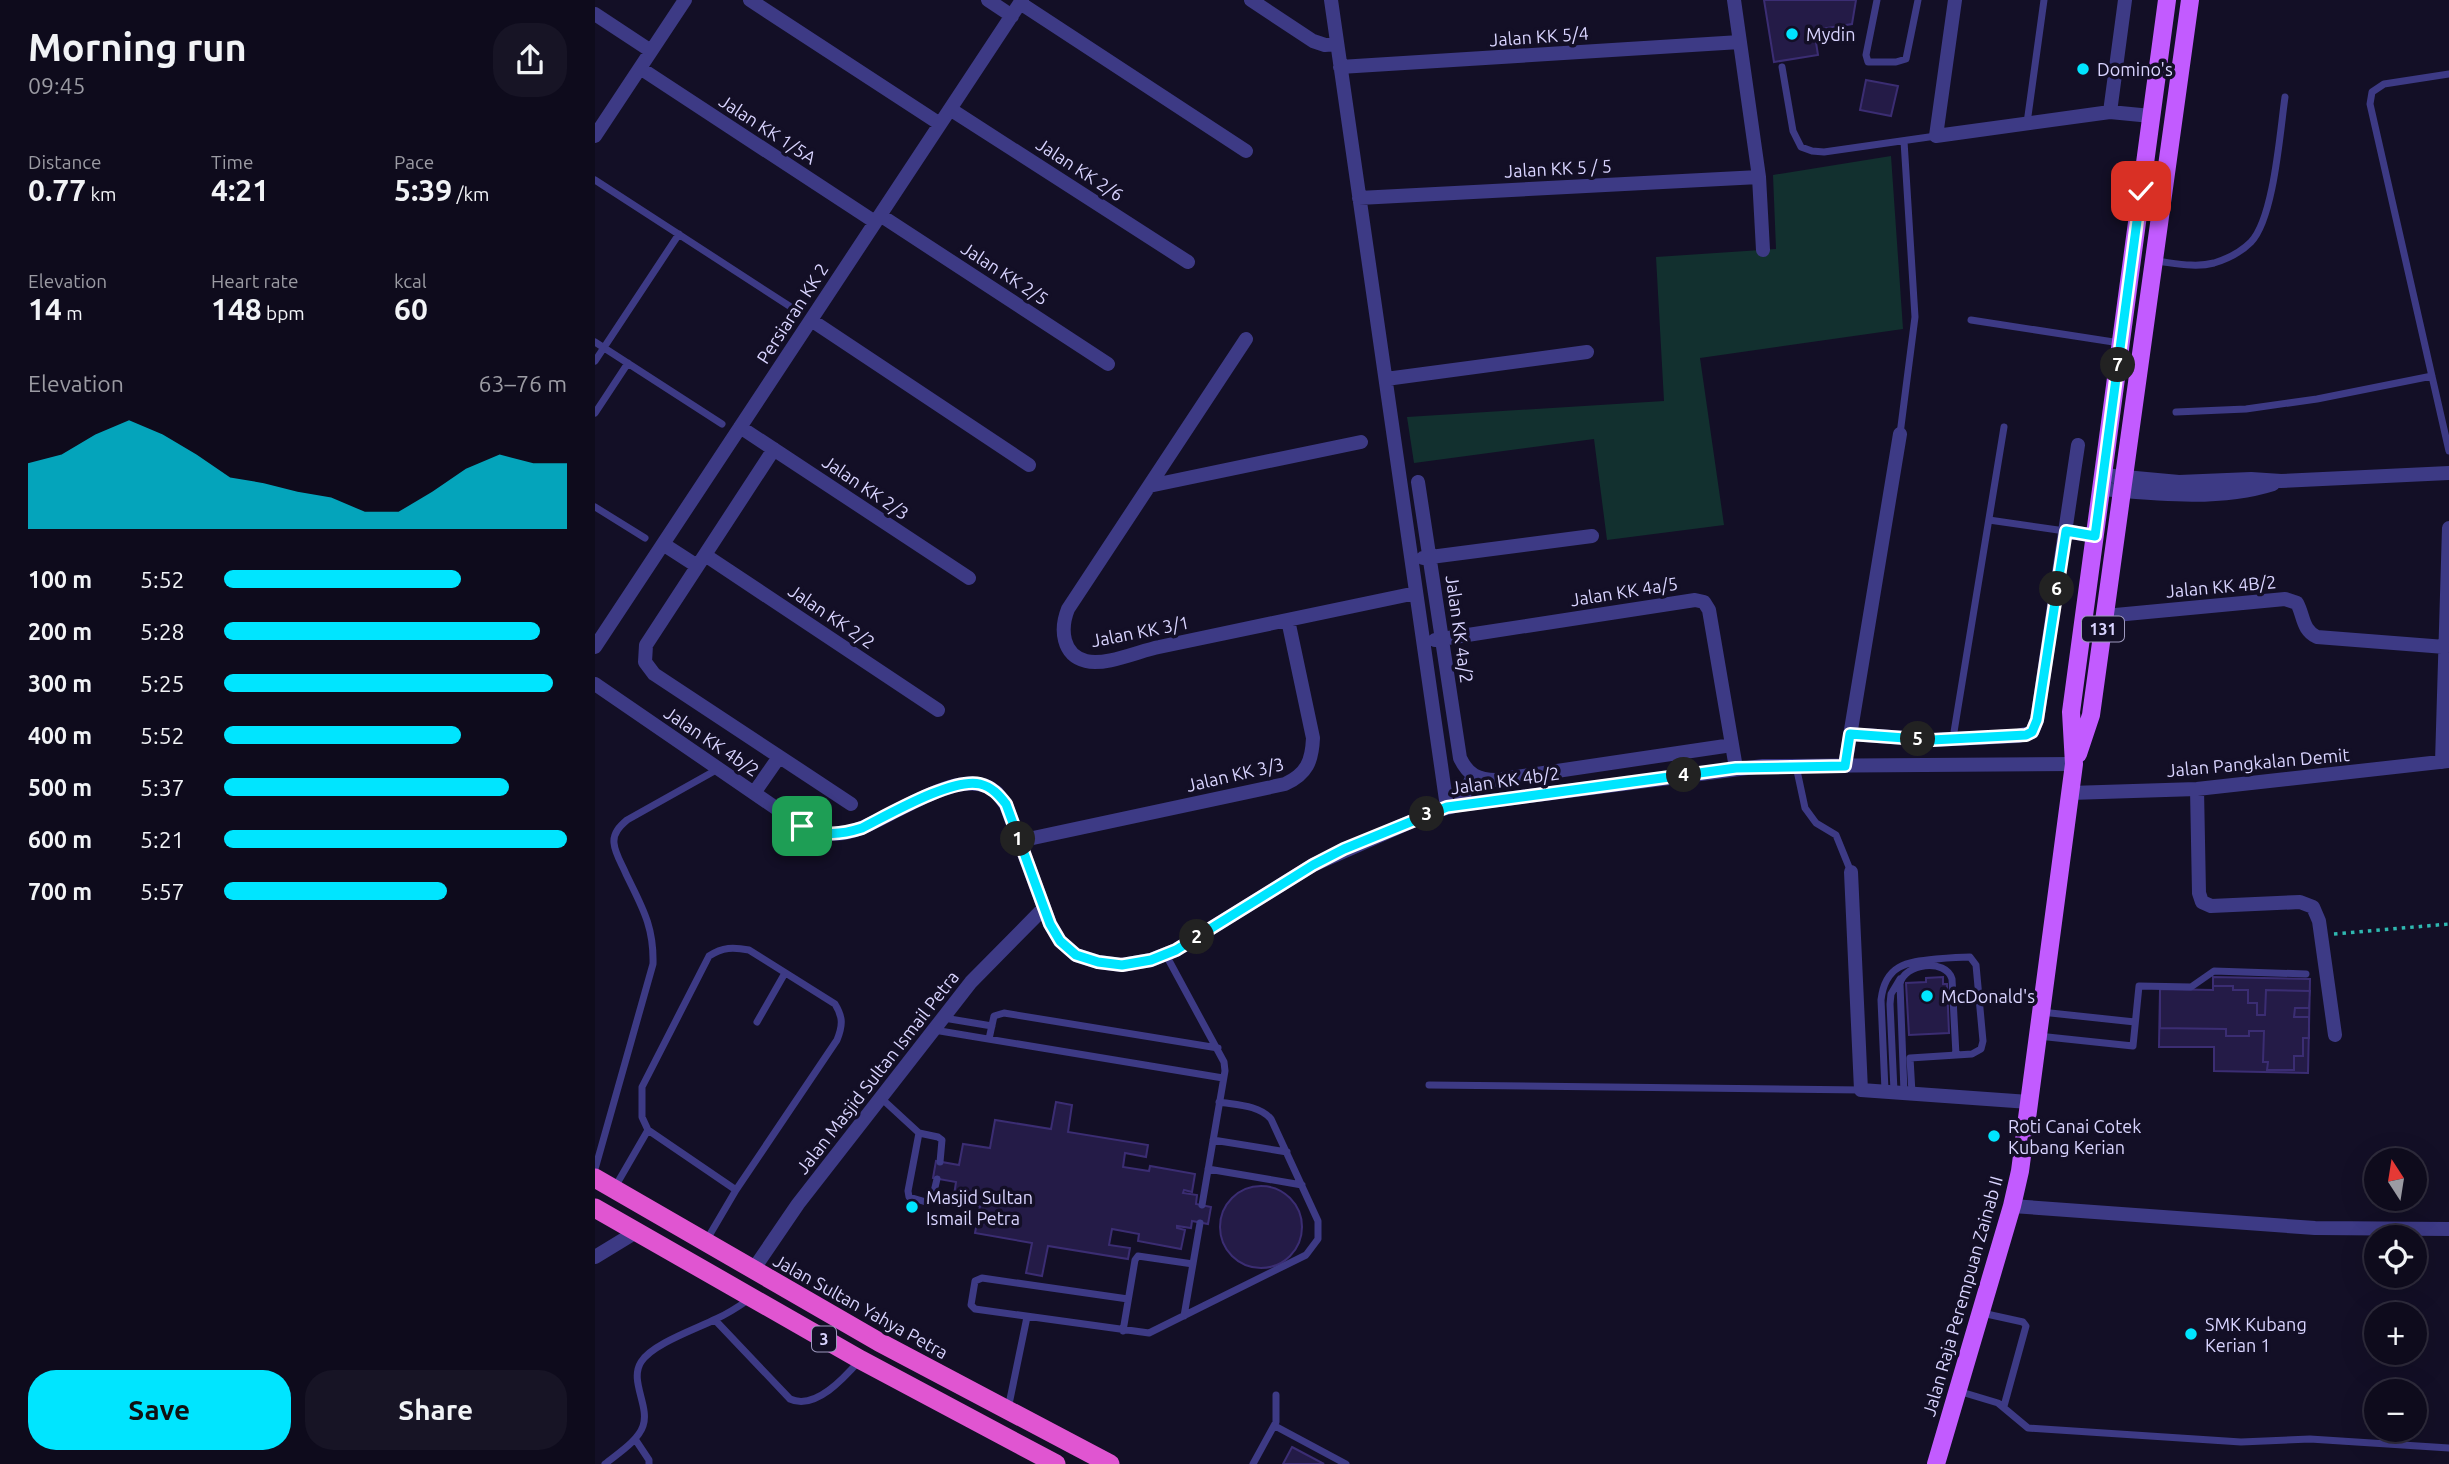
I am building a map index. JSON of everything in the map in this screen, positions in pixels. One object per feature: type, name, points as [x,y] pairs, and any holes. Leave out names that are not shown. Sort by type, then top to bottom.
[{"type":"highway","name":"Jalan Sultan Yahya Petra","points":[[595,1178],[879,1342],[1111,1464]]},
{"type":"highway","name":"3","points":[[595,1208],[861,1360],[1056,1464]]},
{"type":"main road","name":"Jalan Raja Perempuan Zainab II","points":[[1936,1464],[2012,1206],[2019,1171],[2074,764],[2071,712],[2167,0]]},
{"type":"main road","name":"Jalan Raja Perempuan Zainab II","points":[[2074,764],[2091,715],[2190,0]]},
{"type":"street","points":[[595,136],[685,0]]},
{"type":"street","points":[[750,0],[940,124]]},
{"type":"street","points":[[988,0],[1018,6],[1246,151]]},
{"type":"street","points":[[1251,0],[1313,41],[1337,44]]},
{"type":"street","points":[[1331,0],[1423,642],[1453,806]]},
{"type":"street","points":[[1734,0],[1759,177],[1763,250]]},
{"type":"street","points":[[1955,0],[1936,136],[2110,112],[2151,116]]},
{"type":"street","points":[[2110,112],[2125,0]]},
{"type":"street","name":"Persiaran KK 2","points":[[595,647],[1018,6]]},
{"type":"street","points":[[595,13],[651,51]]},
{"type":"street","name":"Jalan KK 5/4","points":[[1341,67],[1740,43]]},
{"type":"street","name":"Jalan KK 1/5A","points":[[640,68],[878,219]]},
{"type":"street","name":"Jalan KK 2/6","points":[[950,109],[1188,262]]},
{"type":"street","name":"Jalan KK 5 / 5","points":[[1359,198],[1759,177]]},
{"type":"street","name":"Jalan KK 2/5","points":[[878,219],[1108,364]]},
{"type":"street","points":[[811,320],[1029,465]]},
{"type":"street","name":"Jalan KK 3/1","points":[[1246,339],[1068,609],[1063,621],[1063,636],[1068,649],[1077,658],[1102,662],[1416,593]]},
{"type":"street","points":[[1385,379],[1587,352]]},
{"type":"street","name":"Jalan KK 2/3","points":[[740,427],[969,579]]},
{"type":"street","points":[[1845,766],[1900,434]]},
{"type":"street","points":[[1149,486],[1361,442]]},
{"type":"street","points":[[1850,734],[1932,740],[2018,736],[2026,735],[2036,727],[2078,445]]},
{"type":"street","points":[[774,449],[646,645],[643,652],[645,662],[654,674],[851,804]]},
{"type":"street","points":[[2102,482],[2123,484],[2251,479],[2281,481],[2449,473]]},
{"type":"street","name":"Jalan KK 4a/2","points":[[1418,482],[1460,758],[1464,768],[1473,776]]},
{"type":"street","points":[[2445,762],[2449,528]]},
{"type":"street","points":[[2066,531],[2095,536]]},
{"type":"street","points":[[1412,560],[1592,536]]},
{"type":"street","name":"Jalan KK 2/2","points":[[663,544],[701,561],[938,710]]},
{"type":"street","name":"Jalan KK 4B/2","points":[[2105,616],[2285,599],[2297,603],[2305,626],[2310,634],[2317,637],[2445,647]]},
{"type":"street","name":"Jalan KK 4a/5","points":[[1423,642],[1700,600],[1709,610],[1736,768]]},
{"type":"street","name":"Jalan KK 3/3","points":[[1019,841],[1285,784],[1299,778],[1308,767],[1313,753],[1313,738],[1288,620]]},
{"type":"street","name":"Jalan KK 4b/2","points":[[595,684],[814,832],[830,834],[862,828],[962,783],[980,784],[995,791],[1006,804],[1044,908],[1060,941],[1076,955],[1098,962],[1122,965],[1151,960],[1176,950],[1313,865],[1344,849],[1453,806],[1736,768],[2074,764]]},
{"type":"street","points":[[1453,806],[1473,776],[1483,780],[1496,780],[1732,745]]},
{"type":"street","points":[[754,793],[779,757]]},
{"type":"street","name":"Jalan Pangkalan Demit","points":[[2070,793],[2197,789],[2445,762]]},
{"type":"street","points":[[2197,789],[2199,893],[2202,902],[2211,906],[2300,902],[2307,904],[2317,913],[2335,1035]]},
{"type":"street","points":[[1851,872],[1861,1090],[2029,1102]]},
{"type":"street","name":"Jalan Masjid Sultan Ismail Petra","points":[[753,1270],[798,1204],[971,982],[1044,908]]},
{"type":"street","points":[[2012,1206],[2315,1228],[2449,1229]]},
{"type":"street","points":[[595,1257],[636,1232]]},
{"type":"lane","points":[[1877,0],[1866,55],[1868,62],[1896,62],[1906,58],[1918,0]]},
{"type":"lane","points":[[2027,124],[2044,0]]},
{"type":"lane","points":[[1782,67],[1793,131],[1801,147],[1824,152],[1936,136]]},
{"type":"lane","points":[[2449,74],[2384,84],[2372,92],[2370,104],[2449,451]]},
{"type":"lane","points":[[2154,261],[2193,265],[2213,263],[2232,256],[2252,242],[2267,210],[2285,97]]},
{"type":"lane","points":[[1900,434],[1915,317],[1904,141]]},
{"type":"lane","points":[[595,180],[797,311]]},
{"type":"lane","points":[[595,361],[679,234]]},
{"type":"lane","points":[[1972,320],[2121,343]]},
{"type":"lane","points":[[595,342],[722,424]]},
{"type":"lane","points":[[595,413],[628,363]]},
{"type":"lane","points":[[2176,412],[2246,409],[2317,399],[2431,376]]},
{"type":"lane","points":[[1953,739],[2004,427]]},
{"type":"lane","points":[[595,507],[645,538]]},
{"type":"lane","points":[[1989,520],[2066,531]]},
{"type":"lane","points":[[1795,766],[1805,808],[1816,823],[1836,835],[1851,872]]},
{"type":"lane","points":[[595,1169],[653,964],[654,942],[647,918],[613,841],[617,829],[627,820],[718,769]]},
{"type":"lane","points":[[705,1242],[736,1190],[837,1040],[842,1028],[841,1015],[835,1004],[749,950],[734,947],[719,949],[709,956],[642,1087],[642,1117],[647,1130],[736,1190]]},
{"type":"lane","points":[[1165,954],[1224,1062],[1202,1205]]},
{"type":"lane","points":[[1883,1059],[1977,1053],[1982,1045],[1976,965],[1970,957],[1913,961],[1901,965],[1893,971],[1882,988],[1883,1059],[1899,1091]]},
{"type":"lane","points":[[1899,1091],[1893,1059],[1890,999],[1905,973],[1916,968],[1938,966],[1950,972],[1955,1055]]},
{"type":"lane","points":[[2038,1036],[2133,1046],[2139,986],[2191,987],[2214,971],[2306,974]]},
{"type":"lane","points":[[757,1022],[785,973]]},
{"type":"lane","points":[[1899,1091],[1907,1058],[1900,984],[1905,973]]},
{"type":"lane","points":[[2041,1012],[2135,1022]]},
{"type":"lane","points":[[989,1039],[994,1016],[1004,1013],[1218,1048]]},
{"type":"lane","points":[[944,1017],[992,1026]]},
{"type":"lane","points":[[934,1030],[1223,1078]]},
{"type":"lane","points":[[1429,1085],[1861,1090]]},
{"type":"lane","points":[[881,1098],[919,1133],[942,1140],[940,1162]]},
{"type":"lane","points":[[1128,1299],[982,1278],[977,1280],[972,1303],[973,1309],[1149,1333],[1311,1251],[1318,1239],[1316,1214],[1271,1119],[1266,1112],[1219,1102]]},
{"type":"lane","points":[[614,1189],[647,1130]]},
{"type":"lane","points":[[919,1133],[909,1197],[926,1202],[932,1200],[937,1179]]},
{"type":"lane","points":[[1213,1140],[1287,1152]]},
{"type":"lane","points":[[1208,1169],[1302,1185]]},
{"type":"lane","points":[[1184,1316],[1200,1223]]},
{"type":"lane","points":[[1123,1331],[1135,1260],[1138,1256],[1193,1264]]},
{"type":"lane","points":[[605,1464],[635,1439],[643,1427],[645,1417],[638,1374],[642,1360],[649,1352],[715,1320],[752,1298]]},
{"type":"lane","points":[[1981,1313],[2022,1322],[2026,1326],[2004,1406]]},
{"type":"lane","points":[[1008,1410],[1027,1317]]},
{"type":"lane","points":[[715,1320],[790,1399],[799,1403],[839,1384],[861,1360]]},
{"type":"lane","points":[[1958,1391],[2004,1406],[2028,1428],[2241,1442],[2310,1439],[2449,1448]]},
{"type":"lane","points":[[1253,1464],[1275,1426],[1276,1395]]},
{"type":"lane","points":[[1275,1426],[1346,1464]]},
{"type":"lane","points":[[635,1439],[649,1464]]},
{"type":"path","points":[[2321,935],[2449,924]]},
{"type":"green space","points":[[1891,156],[1903,329],[1700,358],[1724,525],[1607,540],[1594,439],[1414,463],[1407,417],[1664,401],[1656,257],[1776,249],[1773,175]]},
{"type":"building","name":"Mydin","points":[[1764,0],[1856,0],[1852,24],[1814,30],[1818,55],[1774,62]]},
{"type":"building","points":[[1866,80],[1898,86],[1891,116],[1860,110]]},
{"type":"building","name":"McDonald's","points":[[1943,977],[1943,984],[1947,984],[1949,1033],[1909,1035],[1906,983],[1926,982],[1926,978]]},
{"type":"building","points":[[2213,977],[2310,979],[2308,1073],[2214,1071],[2214,1047],[2159,1047],[2160,989],[2213,990]]},
{"type":"building","points":[[2213,986],[2233,986],[2233,990],[2248,990],[2248,1003],[2257,1003],[2257,1015],[2265,1015],[2266,990],[2310,991],[2309,1008],[2295,1008],[2294,1017],[2309,1017],[2309,1038],[2303,1038],[2303,1056],[2294,1056],[2294,1070],[2267,1070],[2268,1062],[2263,1062],[2264,1031],[2249,1031],[2249,1036],[2226,1036],[2226,1029],[2160,1028],[2160,989],[2213,990]]},
{"type":"building","points":[[1056,1102],[1072,1105],[1068,1132],[1148,1145],[1146,1157],[1125,1153],[1123,1167],[1149,1171],[1150,1166],[1195,1174],[1192,1192],[1184,1190],[1183,1193],[1197,1195],[1196,1204],[1211,1207],[1208,1224],[1192,1221],[1191,1228],[1177,1226],[1185,1230],[1181,1249],[1138,1241],[1139,1234],[1112,1229],[1109,1245],[1130,1248],[1128,1259],[1048,1246],[1042,1276],[1026,1273],[1032,1243],[975,1233],[980,1206],[953,1202],[956,1182],[933,1178],[936,1161],[959,1165],[963,1144],[990,1148],[995,1120],[1051,1129]]},
{"type":"building","points":[[1261,1186],[1277,1190],[1290,1198],[1298,1211],[1302,1227],[1298,1243],[1290,1256],[1277,1264],[1261,1268],[1245,1264],[1232,1256],[1224,1243],[1220,1227],[1224,1211],[1232,1198],[1245,1190]]},
{"type":"building","points":[[1292,1447],[1324,1464],[1283,1464]]},
{"type":"place","name":"Mydin","points":[[1792,34]]},
{"type":"place","name":"Domino's","points":[[2083,69]]},
{"type":"place","name":"McDonald's","points":[[1927,996]]},
{"type":"place","name":"Roti Canai Cotek Kubang Kerian","points":[[1994,1136]]},
{"type":"place","name":"Masjid Sultan Ismail Petra","points":[[912,1207]]},
{"type":"place","name":"SMK Kubang Kerian 1","points":[[2191,1334]]},
{"type":"route","points":[[802,826],[814,832],[847,833],[946,788],[962,783],[980,784],[995,791],[1006,804],[1050,924],[1060,941],[1076,955],[1098,962],[1122,965],[1151,960],[1176,950],[1313,865],[1344,849],[1447,807],[1736,768],[1845,766],[1850,734],[1932,740],[2026,735],[2036,727],[2066,531],[2095,536],[2141,191]]}]
